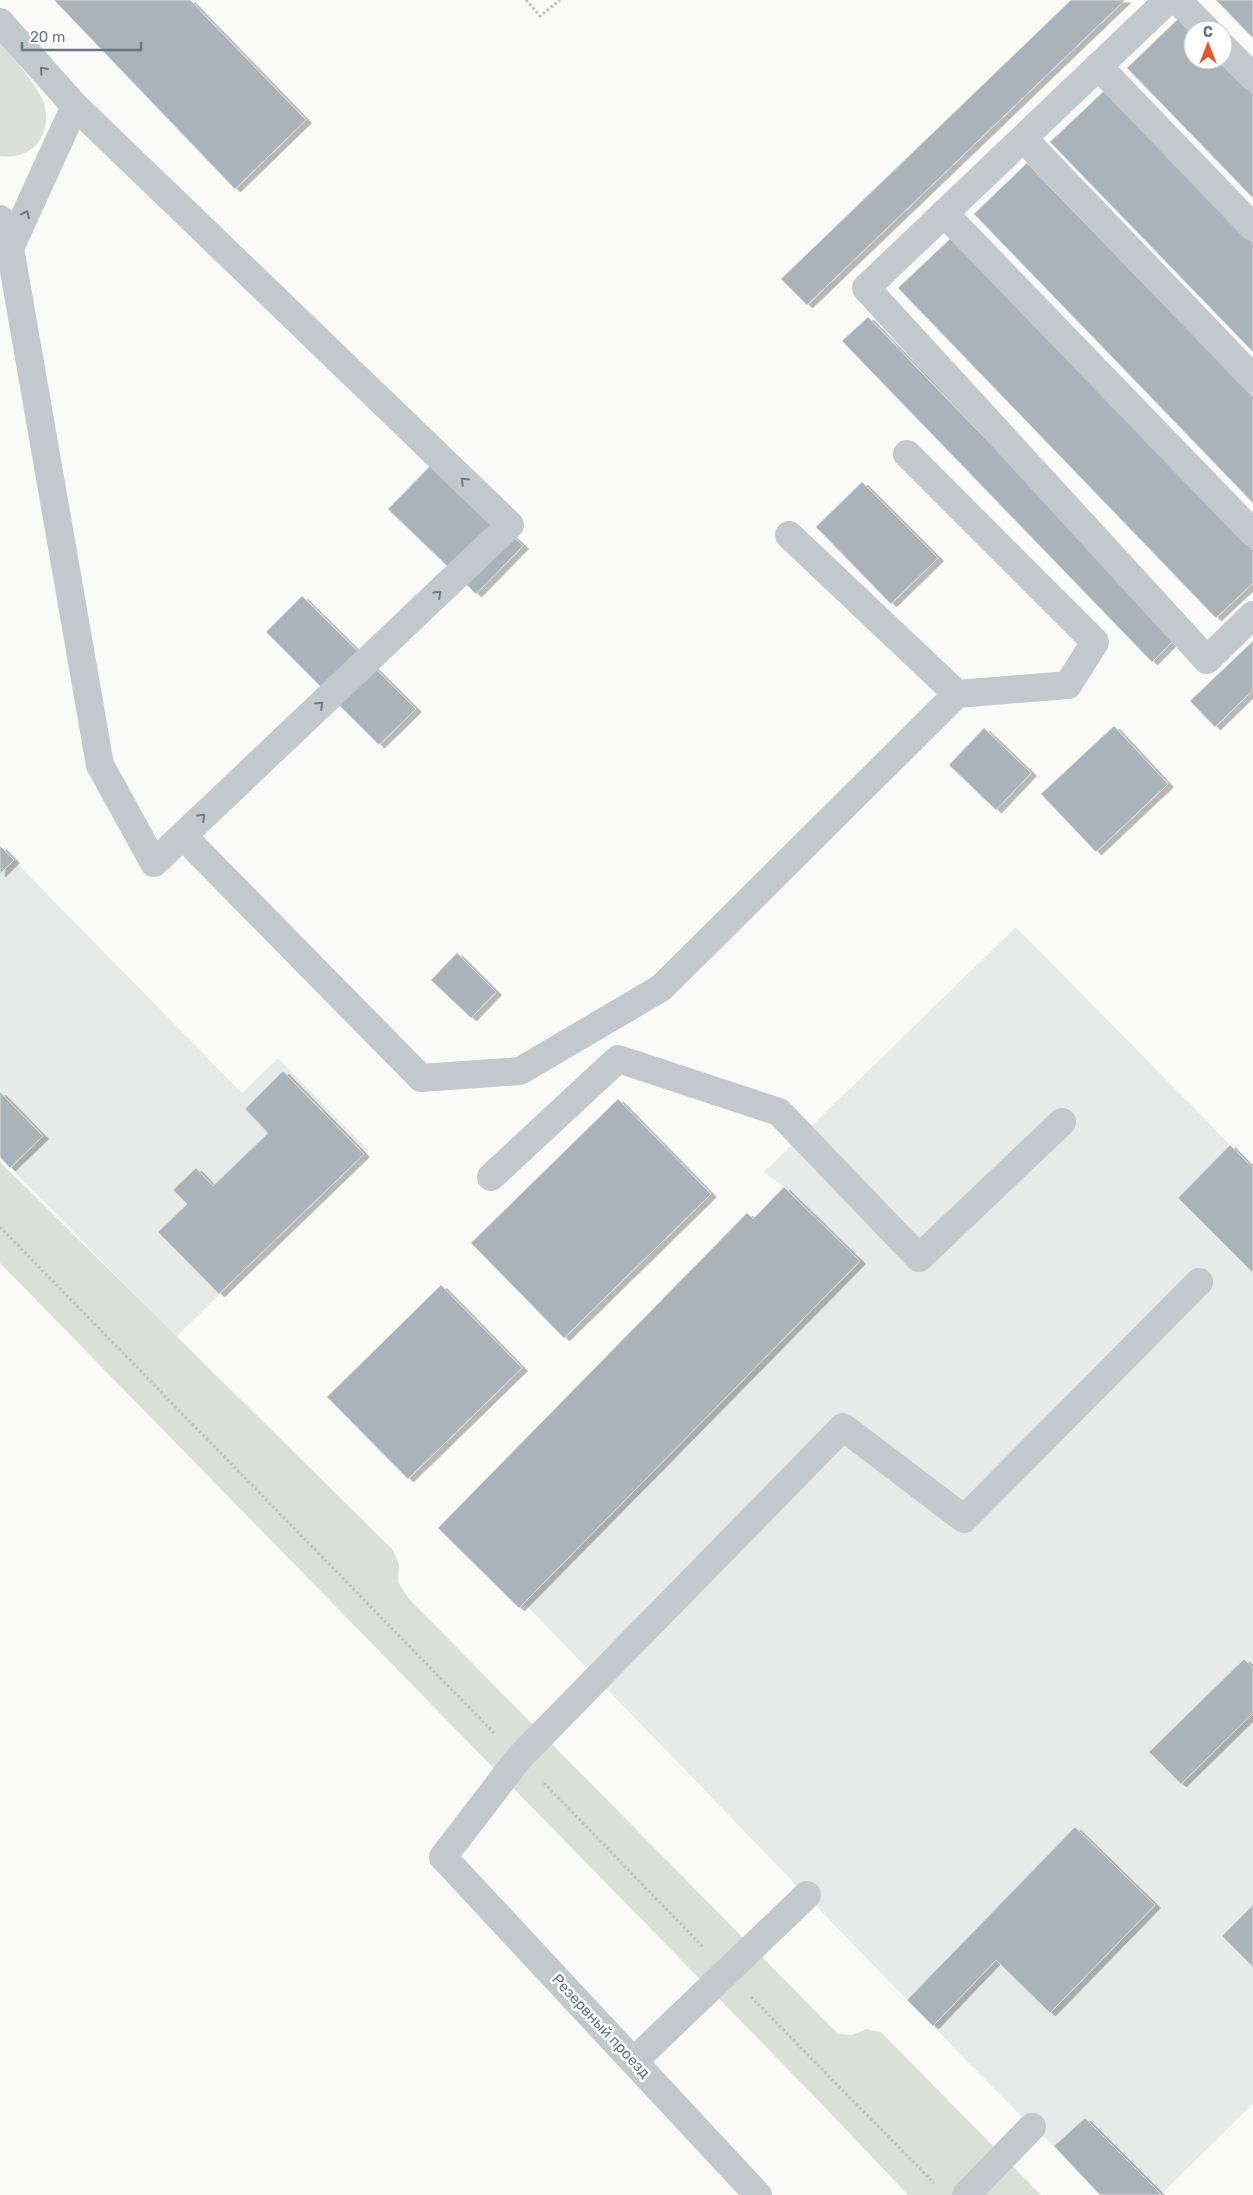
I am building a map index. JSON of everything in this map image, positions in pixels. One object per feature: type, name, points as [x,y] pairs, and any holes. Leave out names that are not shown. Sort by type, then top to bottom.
[{"type":"street","points":[[1168,0],[866,288],[1207,660],[1253,615]]},
{"type":"street","points":[[1177,0],[1197,20]]},
{"type":"street","points":[[0,22],[75,106],[510,525],[154,863],[100,764],[0,219]]},
{"type":"street","points":[[1233,56],[1253,77]]},
{"type":"street","points":[[1098,66],[1253,227]]},
{"type":"street","points":[[5,250],[75,106]]},
{"type":"street","points":[[1022,138],[1253,378]]},
{"type":"street","points":[[944,213],[1253,533]]},
{"type":"street","points":[[183,836],[421,1078],[520,1072],[661,988],[956,694],[1068,686],[1095,642],[907,454]]},
{"type":"street","points":[[789,535],[956,694]]},
{"type":"street","points":[[491,1177],[618,1060],[779,1112],[919,1258],[1062,1122]]},
{"type":"street","points":[[519,1758],[843,1427],[964,1519],[1199,1282]]},
{"type":"street","name":"Резервный проезд","points":[[519,1758],[443,1857],[758,2195]]},
{"type":"street","points":[[634,2061],[807,1895]]},
{"type":"street","points":[[966,2195],[1032,2127]]},
{"type":"path","points":[[526,0],[540,16],[560,0]]},
{"type":"path","points":[[0,1227],[938,2188]]},
{"type":"shaded area","points":[[0,41],[35,87],[43,101],[46,112],[46,124],[42,136],[36,145],[24,153],[10,157],[0,156]]},
{"type":"shaded area","points":[[0,846],[242,1093],[278,1058],[368,1150],[176,1337],[0,1157]]},
{"type":"shaded area","points":[[1016,927],[1253,1168],[1253,2104],[1160,2195],[1100,2195],[1054,2146],[1032,2127],[907,2000],[524,1603],[519,1608],[438,1528],[747,1213],[753,1219],[784,1187],[764,1172]]},
{"type":"shaded area","points":[[0,1162],[393,1550],[399,1565],[398,1582],[408,1598],[838,2034],[852,2035],[866,2029],[881,2032],[1041,2195],[908,2195],[817,2099],[0,1263]]},
{"type":"building","points":[[54,0],[190,0],[306,120],[235,189]]},
{"type":"building","points":[[1071,0],[1125,0],[807,305],[781,279]]},
{"type":"building","points":[[1216,0],[1253,0],[1253,38]]},
{"type":"building","points":[[1179,18],[1183,22],[1183,70],[1230,70],[1253,94],[1253,198],[1127,68]]},
{"type":"building","points":[[1105,90],[1253,243],[1253,352],[1050,142]]},
{"type":"building","points":[[1027,163],[1253,397],[1253,503],[974,214]]},
{"type":"building","points":[[951,238],[1253,550],[1253,583],[1216,618],[898,288]]},
{"type":"building","points":[[868,317],[1177,637],[1152,662],[842,341]]},
{"type":"building","points":[[435,461],[523,546],[476,594],[388,509]]},
{"type":"building","points":[[862,482],[938,558],[891,604],[816,527]]},
{"type":"building","points":[[302,596],[416,709],[379,745],[266,632]]},
{"type":"building","points":[[1253,641],[1253,690],[1215,727],[1190,701]]},
{"type":"building","points":[[1114,726],[1168,784],[1096,852],[1041,794]]},
{"type":"building","points":[[984,728],[1031,773],[996,810],[949,765]]},
{"type":"building","points":[[0,846],[14,860],[0,874]]},
{"type":"building","points":[[457,953],[496,992],[471,1018],[431,980]]},
{"type":"building","points":[[283,1071],[364,1154],[219,1294],[158,1232],[187,1204],[173,1190],[196,1168],[213,1186],[268,1133],[245,1109]]},
{"type":"building","points":[[0,1092],[43,1136],[10,1168],[0,1157]]},
{"type":"building","points":[[618,1099],[711,1194],[564,1338],[471,1243]]},
{"type":"building","points":[[1230,1145],[1253,1168],[1253,1273],[1178,1198]]},
{"type":"building","points":[[784,1187],[860,1261],[519,1608],[438,1528],[747,1213],[753,1219]]},
{"type":"building","points":[[441,1285],[522,1368],[408,1479],[327,1397]]},
{"type":"building","points":[[1244,1659],[1253,1668],[1253,1713],[1181,1784],[1149,1752]]},
{"type":"building","points":[[1075,1827],[1155,1905],[1050,2013],[996,1960],[933,2026],[907,2000]]},
{"type":"building","points":[[1253,1905],[1253,1967],[1222,1936]]},
{"type":"building","points":[[1085,2118],[1160,2195],[1100,2195],[1054,2146]]}]
